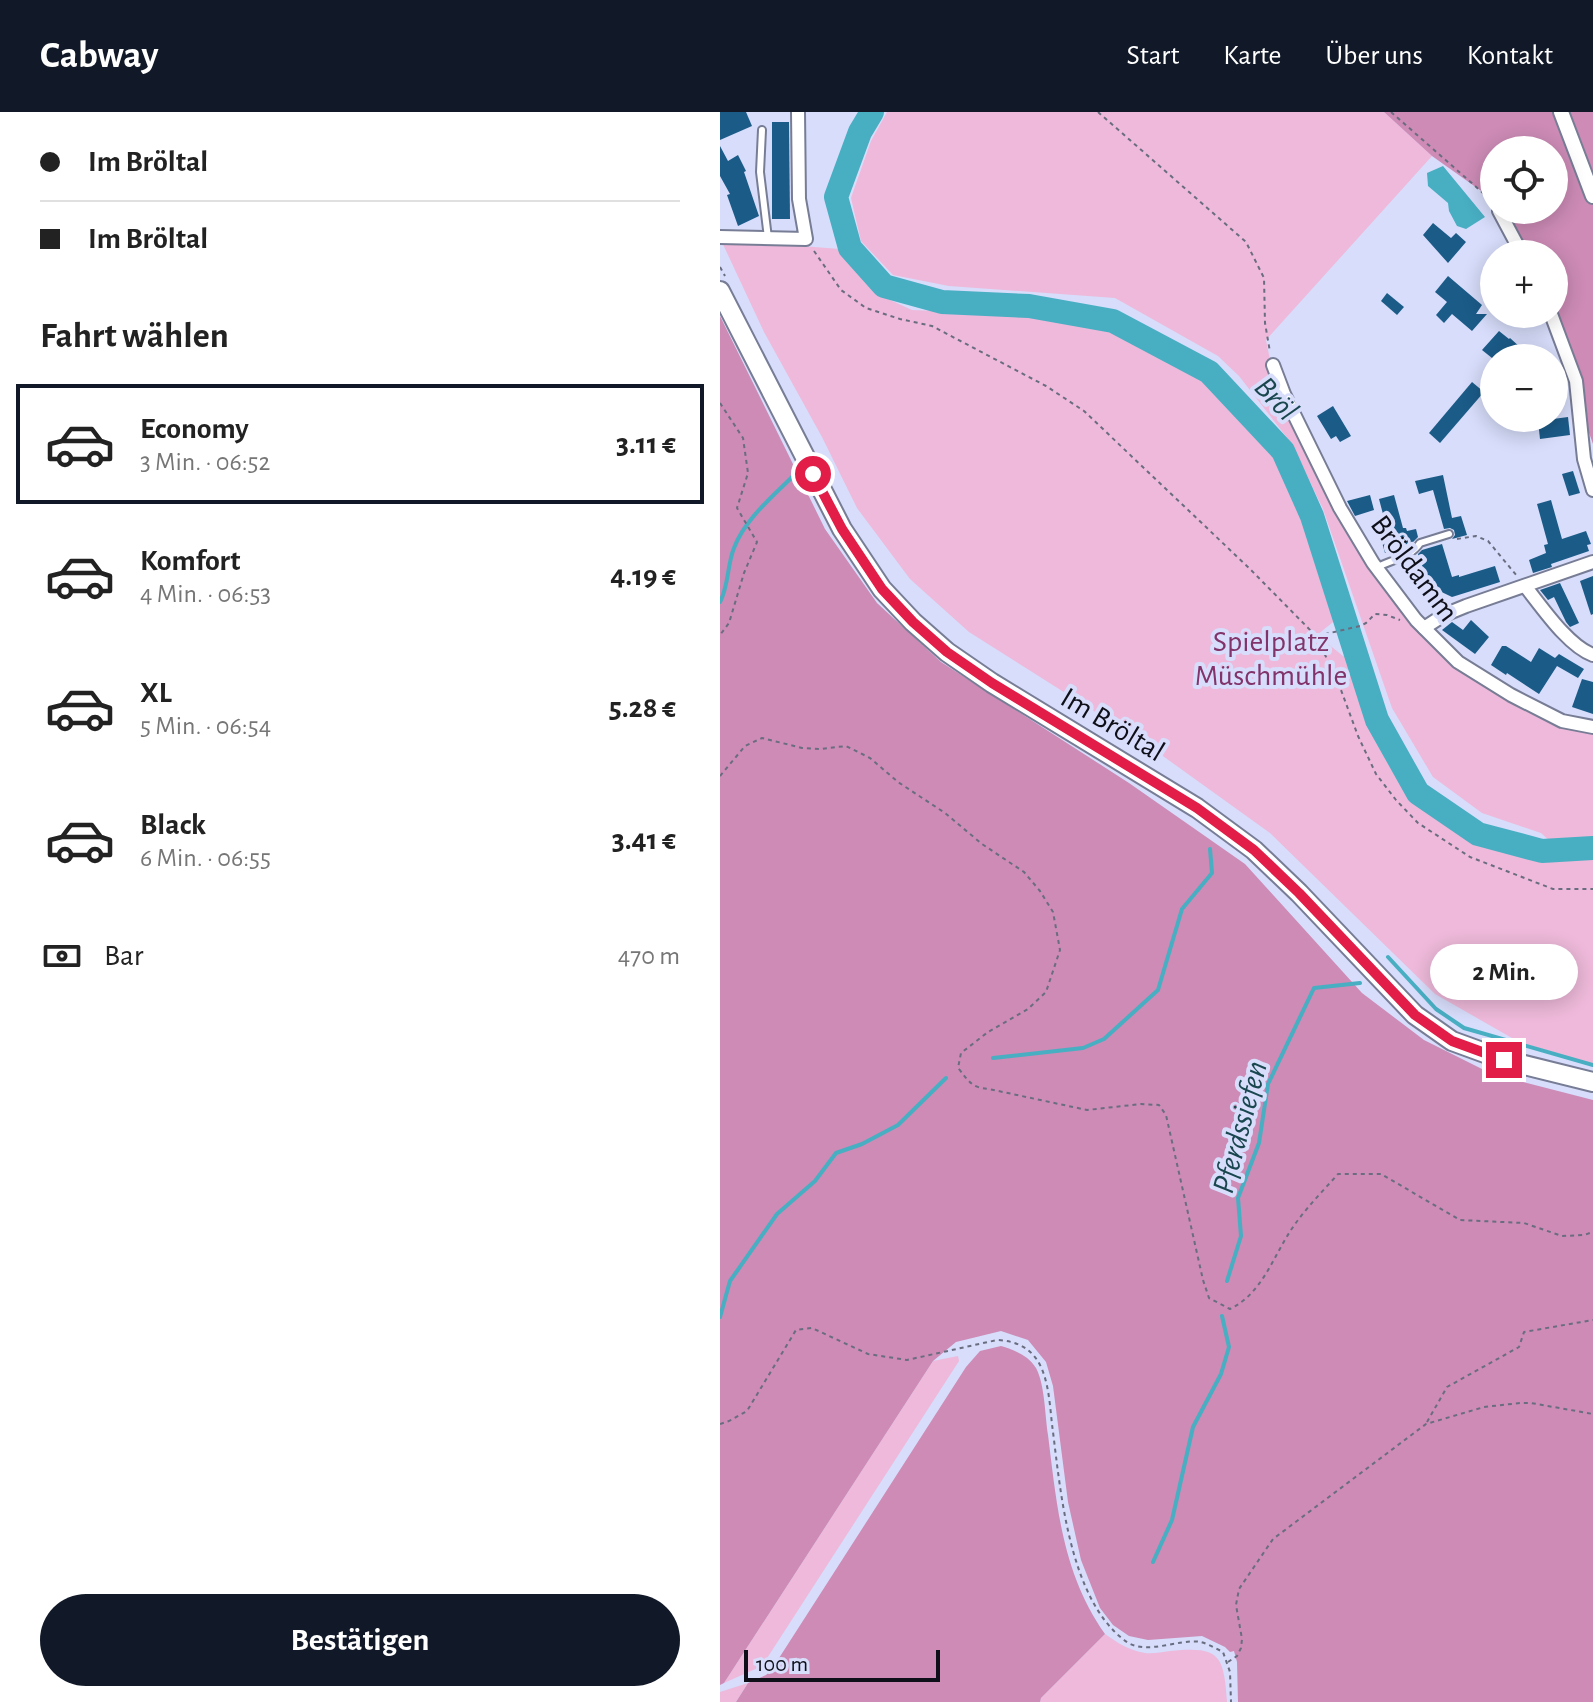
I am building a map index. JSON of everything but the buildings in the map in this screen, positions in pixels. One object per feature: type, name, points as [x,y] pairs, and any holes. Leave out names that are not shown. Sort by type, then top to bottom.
[{"type":"main road","name":"Im Bröltal","points":[[723,289],[842,529],[882,589],[913,622],[947,652],[992,683],[1197,808],[1254,850],[1415,1015],[1452,1041],[1504,1060],[1593,1082]]},
{"type":"street","points":[[720,237],[806,239],[799,199],[798,112]]},
{"type":"street","points":[[1561,112],[1593,196]]},
{"type":"street","points":[[1556,328],[1576,381],[1584,459],[1593,490]]},
{"type":"street","name":"Bröldamm","points":[[1273,365],[1340,508],[1376,568],[1420,624],[1458,662],[1511,695],[1562,721],[1593,727]]},
{"type":"street","points":[[1420,624],[1593,562]]},
{"type":"street","points":[[1524,587],[1566,635],[1585,653],[1593,655]]},
{"type":"lane","points":[[762,130],[760,172],[768,238]]},
{"type":"lane","points":[[1376,568],[1413,553],[1420,543],[1449,534]]},
{"type":"path","points":[[1098,112],[1246,242],[1264,278],[1265,323],[1273,365]]},
{"type":"path","points":[[1391,112],[1480,191]]},
{"type":"path","points":[[806,239],[841,290],[866,308],[932,326],[1046,386],[1084,411],[1249,568],[1316,636],[1376,774],[1418,823],[1470,857],[1539,884],[1553,889],[1593,889]]},
{"type":"path","points":[[720,403],[743,438],[748,473],[737,508],[757,542],[729,623],[720,635]]},
{"type":"path","points":[[1457,539],[1476,536],[1488,541],[1524,587]]},
{"type":"path","points":[[1316,636],[1360,626],[1375,614],[1420,624]]},
{"type":"path","points":[[720,776],[745,746],[762,738],[802,748],[846,746],[870,758],[898,782],[1024,872],[1053,912],[1060,950],[1046,992],[1028,1009],[988,1032],[961,1053],[958,1068],[977,1088],[1087,1110],[1159,1105],[1166,1115],[1209,1298],[1230,1309],[1245,1302],[1263,1279],[1294,1225],[1338,1174],[1381,1174],[1460,1220],[1524,1223],[1562,1236],[1593,1232]]},
{"type":"path","points":[[1426,1424],[1447,1387],[1519,1347],[1524,1332],[1593,1320]]},
{"type":"path","points":[[720,1424],[747,1411],[796,1330],[812,1328],[868,1354],[907,1360],[997,1340],[1012,1340],[1024,1345],[1040,1365],[1047,1388],[1066,1523],[1076,1561],[1096,1609],[1110,1629],[1128,1644],[1148,1648],[1200,1642],[1223,1652],[1230,1672],[1231,1702]]},
{"type":"path","points":[[1228,1662],[1237,1656],[1241,1648],[1236,1605],[1239,1589],[1273,1539],[1426,1424],[1484,1407],[1520,1403],[1593,1414]]},
{"type":"green space","name":"Spielplatz Müschmühle","points":[[887,112],[1384,112],[1432,156],[1266,340],[1272,370],[1334,504],[1456,664],[1563,725],[1593,733],[1593,1064],[1519,1042],[1435,994],[1270,833],[1149,746],[969,632],[910,579],[857,508],[764,332],[721,240],[840,249],[875,290],[912,310],[1033,315],[1113,327],[1204,374],[1279,452],[1338,618],[1317,635],[1343,656],[1350,653],[1371,719],[1416,795],[1475,841],[1541,857],[1570,859],[1541,833],[1482,813],[1433,777],[1392,708],[1323,509],[1292,444],[1239,376],[1218,356],[1115,298],[949,286],[893,275],[861,241],[851,198],[871,141]]},
{"type":"green space","points":[[958,1356],[959,1361],[762,1666],[724,1683],[933,1361]]},
{"type":"green space","points":[[1105,1634],[1128,1648],[1145,1653],[1209,1652],[1221,1663],[1227,1702],[1040,1702]]},
{"type":"green space","points":[[748,1683],[736,1702],[720,1702],[720,1692]]},
{"type":"shaded area","points":[[1384,112],[1593,112],[1593,444],[1568,374],[1568,344],[1557,343],[1555,328],[1568,328],[1568,240],[1517,240],[1510,224],[1568,224],[1568,136],[1480,136],[1480,190],[1432,156]]},
{"type":"shaded area","points":[[720,316],[825,529],[877,603],[941,662],[1129,783],[1245,864],[1362,993],[1424,1040],[1492,1074],[1593,1100],[1593,1702],[1238,1702],[1234,1651],[1230,1652],[1202,1636],[1148,1640],[1129,1636],[1113,1625],[1100,1608],[1081,1560],[1068,1502],[1053,1386],[1046,1362],[1028,1340],[1001,1331],[956,1342],[933,1361],[720,1685]]},
{"type":"shaded area","points":[[1001,1346],[1025,1356],[1039,1375],[1055,1487],[1070,1563],[1079,1587],[1105,1634],[1040,1702],[736,1702],[748,1683],[772,1669],[966,1367],[980,1351]]},
{"type":"water","points":[[1443,166],[1480,211],[1480,220],[1466,229],[1457,226],[1448,203],[1428,186],[1427,173]]},
{"type":"waterway","name":"Bröl","points":[[872,112],[860,132],[836,197],[850,248],[884,286],[942,302],[1029,306],[1113,321],[1209,372],[1283,451],[1312,516],[1377,720],[1418,793],[1478,834],[1542,851],[1593,848]]},
{"type":"waterway","points":[[720,602],[739,537],[762,507],[798,471]]},
{"type":"waterway","points":[[993,1058],[1083,1048],[1104,1039],[1158,990],[1182,909],[1212,873],[1210,849]]},
{"type":"waterway","name":"Pferdssiefen","points":[[1388,957],[1436,1009],[1464,1028],[1593,1065]]},
{"type":"waterway","name":"Pferdssiefen","points":[[1227,1281],[1241,1236],[1238,1198],[1259,1143],[1268,1084],[1314,988],[1360,983]]},
{"type":"waterway","points":[[720,1317],[730,1281],[777,1214],[815,1181],[836,1153],[862,1144],[898,1125],[946,1078]]},
{"type":"waterway","name":"Pferdssiefen","points":[[1153,1562],[1172,1520],[1193,1427],[1221,1374],[1229,1347],[1222,1316]]},
{"type":"route","points":[[813,474],[842,529],[882,589],[947,652],[992,683],[1197,808],[1254,850],[1415,1015],[1452,1041],[1504,1060]]}]
